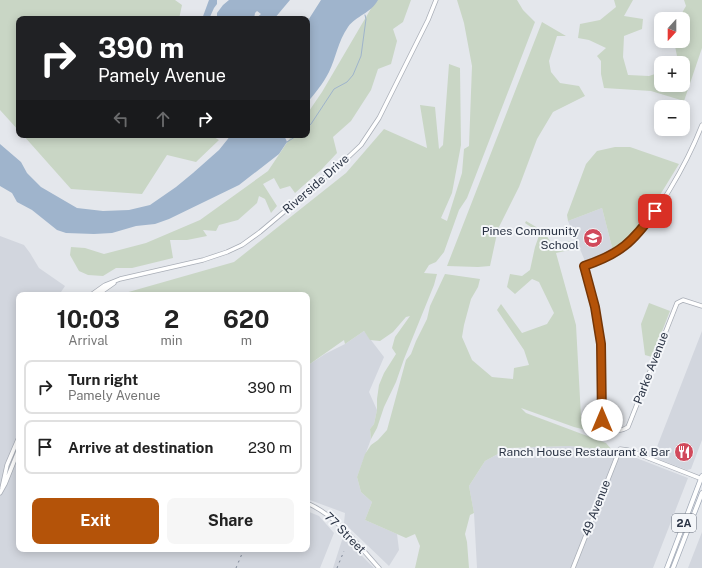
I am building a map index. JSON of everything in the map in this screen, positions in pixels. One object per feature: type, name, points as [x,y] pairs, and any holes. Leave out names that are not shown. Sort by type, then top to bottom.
[{"type":"main road","name":"2A","points":[[667,568],[702,477]]},
{"type":"main road","name":"2A","points":[[673,568],[702,493]]},
{"type":"street","name":"Riverside Drive","points":[[95,292],[105,285],[120,279],[209,259],[227,252],[260,232],[342,163],[361,145],[379,118],[428,20],[436,0]]},
{"type":"street","points":[[701,133],[702,125]]},
{"type":"street","name":"Parke Avenue","points":[[701,133],[655,211],[633,240],[618,251],[601,260],[584,266],[595,307],[601,344],[602,420],[605,426],[612,429],[624,430],[628,427],[678,301],[683,300],[702,306]]},
{"type":"street","name":"Riverside Drive","points":[[101,292],[120,279]]},
{"type":"street","name":"49 Avenue","points":[[573,568],[620,449],[628,450],[702,477]]},
{"type":"street","points":[[0,493],[7,465],[15,457]]},
{"type":"street","name":"77 Street","points":[[310,505],[332,518],[379,568]]},
{"type":"shaded area","name":"Pines Community School","points":[[602,208],[613,251],[585,261],[568,221]]},
{"type":"shaded area","points":[[0,236],[24,245],[39,268],[65,286],[61,292],[16,292],[16,552],[310,552],[310,512],[319,516],[334,533],[320,568],[0,568]]},
{"type":"shaded area","points":[[364,331],[384,357],[369,392],[377,410],[374,424],[370,429],[371,439],[357,477],[361,492],[372,502],[365,520],[397,534],[399,550],[389,566],[344,523],[345,513],[310,500],[310,364],[325,354],[345,344]]},
{"type":"shaded area","points":[[702,331],[702,440],[691,469],[687,470],[653,457]]},
{"type":"shaded area","points":[[569,446],[612,450],[688,478],[653,568],[477,568],[474,513],[469,486],[485,461],[509,448]]},
{"type":"shaded area","points":[[702,532],[702,568],[688,568]]},
{"type":"shaded area","points":[[343,537],[374,568],[333,568]]},
{"type":"green space","points":[[0,0],[175,0],[182,5],[180,16],[16,16],[16,128],[0,110]]},
{"type":"green space","points":[[376,0],[411,0],[403,22],[393,29],[397,41],[391,64],[378,69],[371,90],[351,121],[333,137],[337,153],[321,170],[295,193],[290,186],[280,189],[274,178],[263,184],[277,206],[271,213],[265,199],[259,196],[257,203],[238,220],[219,225],[216,231],[203,230],[207,236],[187,240],[170,240],[173,258],[132,268],[116,268],[103,276],[88,275],[79,271],[70,255],[71,247],[85,248],[104,254],[146,243],[200,220],[268,171],[290,138],[310,138],[310,110],[322,92]]},
{"type":"green space","points":[[457,0],[517,0],[523,10],[535,22],[467,198],[459,210],[444,252],[436,262],[429,265],[424,273],[437,274],[434,285],[396,382],[371,439],[370,429],[374,424],[377,410],[379,385],[384,373],[396,354],[392,348],[395,337],[410,316],[406,317],[393,332],[380,341],[370,340],[364,331],[345,344],[344,340],[310,364],[310,292],[129,292],[234,262],[346,173],[384,129],[427,148],[420,105],[435,107],[439,149],[443,145],[449,64],[460,68],[461,145],[452,193],[441,218],[447,221],[462,173],[464,149],[469,146],[472,66],[464,23]]},
{"type":"green space","points":[[614,0],[633,0],[624,16],[643,19],[642,29],[624,36],[623,57],[628,75],[649,76],[654,74],[654,92],[604,88],[601,74],[601,61],[597,56],[606,48],[589,40],[578,38],[580,24],[600,20],[616,7]]},
{"type":"green space","points":[[684,0],[702,0],[702,48],[690,83],[690,56],[677,56],[675,48],[690,48],[690,12],[682,12],[686,6]]},
{"type":"green space","points":[[542,22],[566,36],[557,36],[549,61],[551,72],[560,83],[579,86],[585,96],[553,112],[537,139],[519,187],[498,229],[490,266],[447,266]]},
{"type":"green space","points":[[654,92],[687,92],[684,100]]},
{"type":"green space","points":[[26,138],[215,138],[219,140],[196,162],[167,155],[142,194],[71,189]]},
{"type":"green space","points":[[615,147],[630,147],[679,164],[652,208],[628,241],[613,251],[602,208],[568,221],[567,215],[586,164],[597,151]]},
{"type":"green space","points":[[526,221],[543,231],[553,245],[571,241],[574,249],[556,253],[576,325],[581,417],[596,420],[598,433],[574,427],[521,408],[526,413],[606,443],[612,450],[569,446],[509,448],[485,461],[469,486],[474,513],[470,515],[465,534],[469,568],[415,568],[420,546],[415,534],[406,538],[365,520],[372,502],[361,492],[357,477],[365,454],[371,445],[387,430],[406,360],[411,354],[427,319],[430,306],[445,274],[480,279],[478,287],[471,299],[462,337],[472,360],[492,377],[513,379],[514,368],[529,365],[524,350],[497,310],[501,304],[522,333],[547,324],[554,313],[539,282],[532,279],[515,294],[507,287],[510,274],[522,276],[530,270],[540,233],[525,223]]},
{"type":"green space","points":[[649,303],[670,311],[652,357],[645,355],[641,324]]},
{"type":"water","points":[[209,0],[217,0],[217,4],[210,16],[203,16]]},
{"type":"water","points":[[229,0],[290,0],[277,16],[259,16],[261,14],[257,11],[254,16],[217,16],[217,13]]},
{"type":"water","points":[[321,0],[378,0],[375,5],[348,27],[327,76],[310,99],[310,17]]},
{"type":"water","points":[[229,138],[285,138],[287,142],[279,154],[239,185],[169,219],[155,224],[136,226],[112,233],[66,233],[57,230],[32,210],[17,202],[12,193],[0,186],[0,144],[21,162],[27,173],[41,187],[77,208],[103,211],[129,210],[150,205],[176,187],[219,150]]},
{"type":"waterway","points":[[310,125],[334,89],[347,82],[353,75],[361,56],[366,19],[365,15]]},
{"type":"waterway","points":[[287,142],[293,138]]},
{"type":"railway","points":[[337,568],[344,551]]},
{"type":"railway","points":[[236,568],[243,552]]},
{"type":"place","name":"Pines Community School","points":[[593,238]]},
{"type":"place","name":"Ranch House Restaurant & Bar","points":[[684,452]]},
{"type":"route","points":[[602,420],[601,344],[590,284],[584,266],[610,256],[626,246],[633,240],[655,211]]}]
